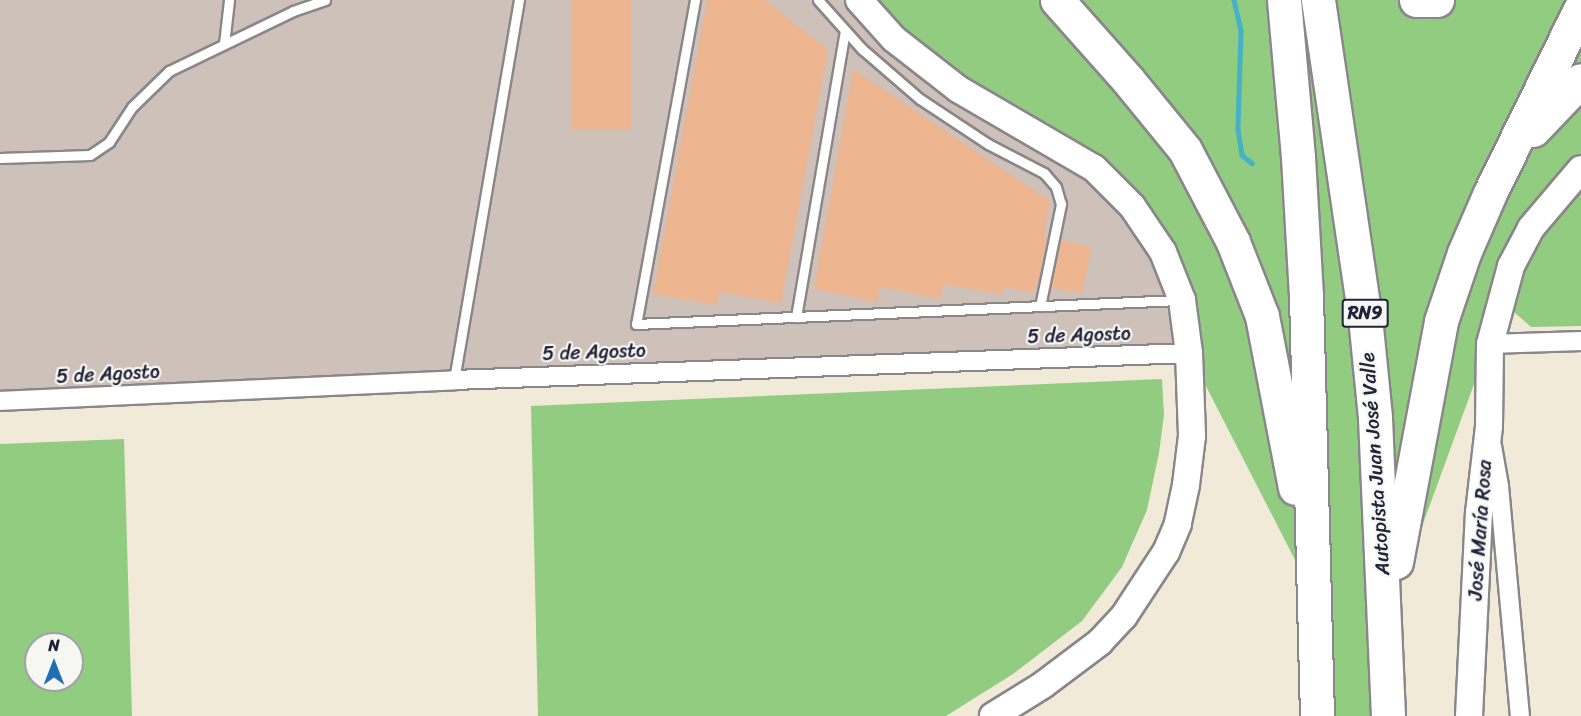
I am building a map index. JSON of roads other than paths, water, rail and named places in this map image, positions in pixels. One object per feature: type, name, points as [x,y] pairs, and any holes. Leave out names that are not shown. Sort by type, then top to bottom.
[{"type":"highway","points":[[1057,0],[1128,80],[1185,150],[1233,242],[1262,316],[1284,418],[1314,597]]},
{"type":"highway","points":[[1284,0],[1298,157],[1306,307],[1317,716]]},
{"type":"highway","name":"Autopista Juan José Valle","points":[[1318,0],[1365,318],[1375,418],[1388,716]]},
{"type":"highway","points":[[1416,0],[1437,0]]},
{"type":"highway","points":[[1385,628],[1403,517],[1441,321],[1464,253],[1581,7]]},
{"type":"highway","points":[[1509,155],[1581,80]]},
{"type":"main road","points":[[859,0],[894,39],[958,89],[1094,168],[1132,206],[1156,243],[1182,300],[1190,353],[1192,436],[1178,524],[1166,552],[1124,616],[1100,642],[1051,680],[993,716]]},
{"type":"main road","name":"José María Rosa","points":[[1469,716],[1479,513],[1489,426],[1490,344],[1511,266],[1531,228],[1581,169]]},
{"type":"street","points":[[1490,344],[1581,341]]},
{"type":"street","name":"5 de Agosto","points":[[0,401],[454,380],[1190,353]]},
{"type":"street","points":[[1489,426],[1499,486],[1520,716]]},
{"type":"lane","points":[[224,44],[229,0]]},
{"type":"lane","points":[[0,158],[90,155],[109,142],[132,107],[169,71],[293,11],[326,0]]},
{"type":"lane","points":[[454,380],[519,0]]},
{"type":"lane","points":[[695,0],[636,324],[1182,300]]},
{"type":"lane","points":[[818,0],[862,49],[920,99],[987,144],[1044,173],[1056,187],[1061,204],[1041,306]]},
{"type":"lane","points":[[796,317],[845,30]]},
{"type":"waterway","points":[[1234,0],[1241,31],[1238,129],[1242,155],[1252,163]]}]
